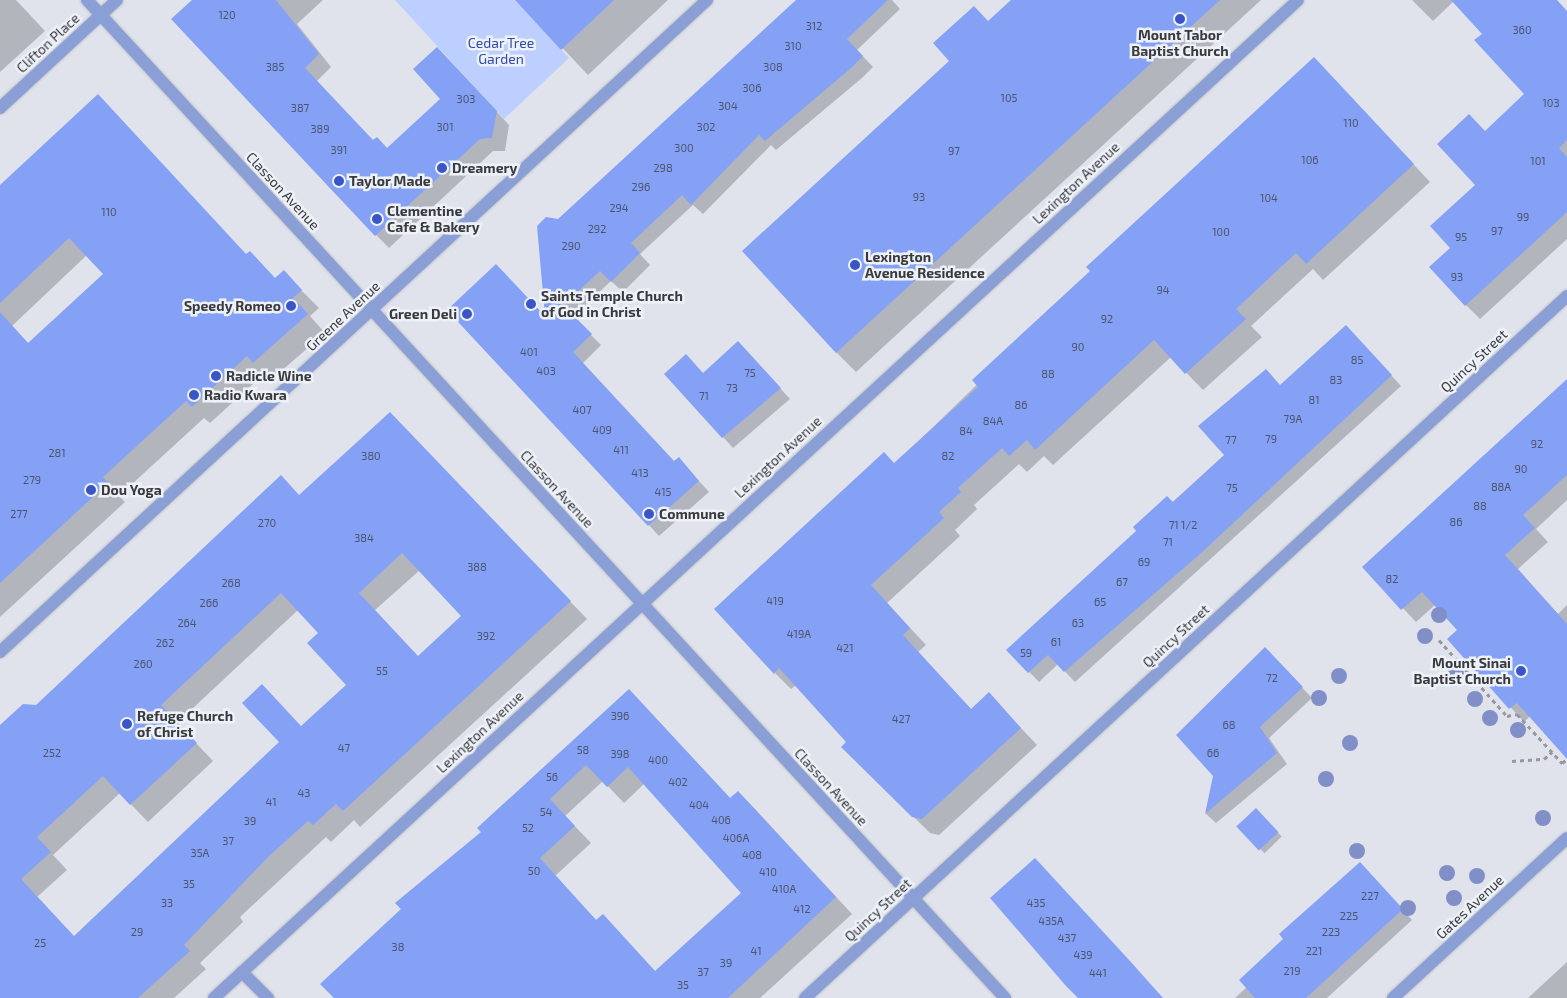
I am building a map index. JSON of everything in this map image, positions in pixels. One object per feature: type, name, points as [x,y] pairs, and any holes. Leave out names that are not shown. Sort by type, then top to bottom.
[{"type":"street","name":"Classon Avenue","points":[[87,0],[1005,998]]},
{"type":"street","name":"Clifton Place","points":[[0,108],[117,0]]},
{"type":"street","name":"Greene Avenue","points":[[0,652],[707,0]]},
{"type":"street","name":"Lexington Avenue","points":[[214,998],[1298,0]]},
{"type":"street","name":"Quincy Street","points":[[805,998],[1567,296]]},
{"type":"street","name":"Gates Avenue","points":[[1393,998],[1567,838]]},
{"type":"street","points":[[242,972],[268,998]]},
{"type":"path","points":[[1439,640],[1507,716],[1517,714],[1562,763],[1567,759]]},
{"type":"path","points":[[1512,762],[1544,759],[1552,752]]},
{"type":"green space","name":"Cedar Tree Garden","points":[[395,0],[515,0],[569,58],[504,119]]},
{"type":"building","points":[[192,0],[276,0],[319,54],[305,68],[373,140],[377,137],[387,148],[440,99],[413,69],[437,47],[497,111],[492,138],[480,139],[375,236],[171,19]]},
{"type":"building","points":[[515,0],[614,0],[561,50]]},
{"type":"building","points":[[796,0],[888,0],[847,39],[863,56],[851,68],[765,141],[759,135],[691,205],[682,195],[631,243],[640,253],[611,282],[600,271],[563,305],[592,334],[573,352],[674,461],[679,457],[699,481],[648,526],[447,310],[496,264],[545,316],[537,226],[546,217],[558,219]]},
{"type":"building","points":[[1011,0],[1220,0],[836,353],[742,251],[949,61],[933,43],[974,6],[988,21]]},
{"type":"building","points":[[1451,0],[1557,0],[1567,11],[1567,140],[1559,148],[1567,157],[1567,212],[1465,306],[1429,267],[1450,248],[1430,226],[1475,185],[1437,144],[1469,114],[1485,131],[1524,94],[1474,40],[1482,34]]},
{"type":"building","points":[[1314,57],[1414,164],[1306,264],[1296,253],[1236,309],[1246,319],[1185,374],[1154,340],[1035,450],[1027,440],[1009,456],[1002,448],[958,488],[961,492],[939,512],[944,518],[871,585],[910,628],[903,635],[971,709],[989,692],[1021,728],[922,819],[912,817],[841,747],[846,742],[779,668],[774,674],[714,609],[884,452],[894,463],[978,387],[972,380],[1090,271],[1086,267]]},
{"type":"building","points":[[98,94],[246,254],[250,251],[275,278],[284,270],[302,290],[293,298],[308,314],[253,363],[247,356],[192,407],[186,401],[103,477],[108,483],[0,583],[0,312],[28,343],[103,274],[69,238],[0,303],[0,185]]},
{"type":"building","points":[[1346,325],[1392,375],[1200,554],[1064,672],[1048,655],[1028,673],[1006,650],[1136,531],[1133,527],[1167,496],[1173,502],[1224,455],[1198,426],[1266,369],[1280,385]]},
{"type":"building","points":[[738,341],[781,388],[722,438],[664,374],[686,354],[703,373]]},
{"type":"building","points":[[1567,379],[1567,475],[1523,515],[1535,528],[1505,555],[1567,624],[1567,759],[1517,703],[1509,709],[1447,639],[1457,630],[1422,592],[1401,610],[1362,567]]},
{"type":"building","points":[[390,412],[571,601],[343,811],[336,804],[313,825],[308,821],[269,856],[184,945],[190,951],[138,998],[0,998],[0,725],[23,704],[36,705],[281,475],[299,495]],"holes":[[[402,553],[461,616],[418,656],[359,593]],[[281,593],[318,633],[307,643],[346,685],[301,726],[262,684],[242,703],[279,742],[74,936],[21,879],[51,852],[37,837],[103,776],[130,805],[197,743],[161,705]]]},
{"type":"building","points":[[1265,647],[1303,687],[1260,727],[1277,753],[1205,814],[1213,776],[1176,735]]},
{"type":"building","points":[[629,689],[730,798],[738,791],[836,897],[728,998],[334,998],[320,984],[401,909],[395,903],[481,832],[477,828]],"holes":[[[586,765],[607,787],[628,767],[741,893],[655,971],[603,914],[596,920],[540,858],[575,826],[550,799]]]},
{"type":"building","points":[[1256,808],[1279,832],[1259,851],[1236,826]]},
{"type":"building","points":[[1035,858],[1163,998],[1078,998],[1066,986],[990,898]]},
{"type":"building","points":[[1360,862],[1403,909],[1306,998],[1255,998],[1239,980],[1283,939],[1279,934]]},
{"type":"place","name":"Mount Tabor Baptist Church","points":[[1180,19]]},
{"type":"place","name":"Dreamery","points":[[442,168]]},
{"type":"place","name":"Taylor Made","points":[[339,181]]},
{"type":"place","name":"Clementine Cafe & Bakery","points":[[377,219]]},
{"type":"place","name":"Lexington Avenue Residence","points":[[855,265]]},
{"type":"place","name":"Saints Temple Church of God in Christ","points":[[531,304]]},
{"type":"place","name":"Speedy Romeo","points":[[291,306]]},
{"type":"place","name":"Green Deli","points":[[467,314]]},
{"type":"place","name":"Radicle Wine","points":[[216,376]]},
{"type":"place","name":"Radio Kwara","points":[[194,395]]},
{"type":"place","name":"Dou Yoga","points":[[91,490]]},
{"type":"place","name":"Commune","points":[[649,514]]},
{"type":"place","name":"Mount Sinai Baptist Church","points":[[1521,671]]},
{"type":"place","name":"Refuge Church of Christ","points":[[127,724]]}]
